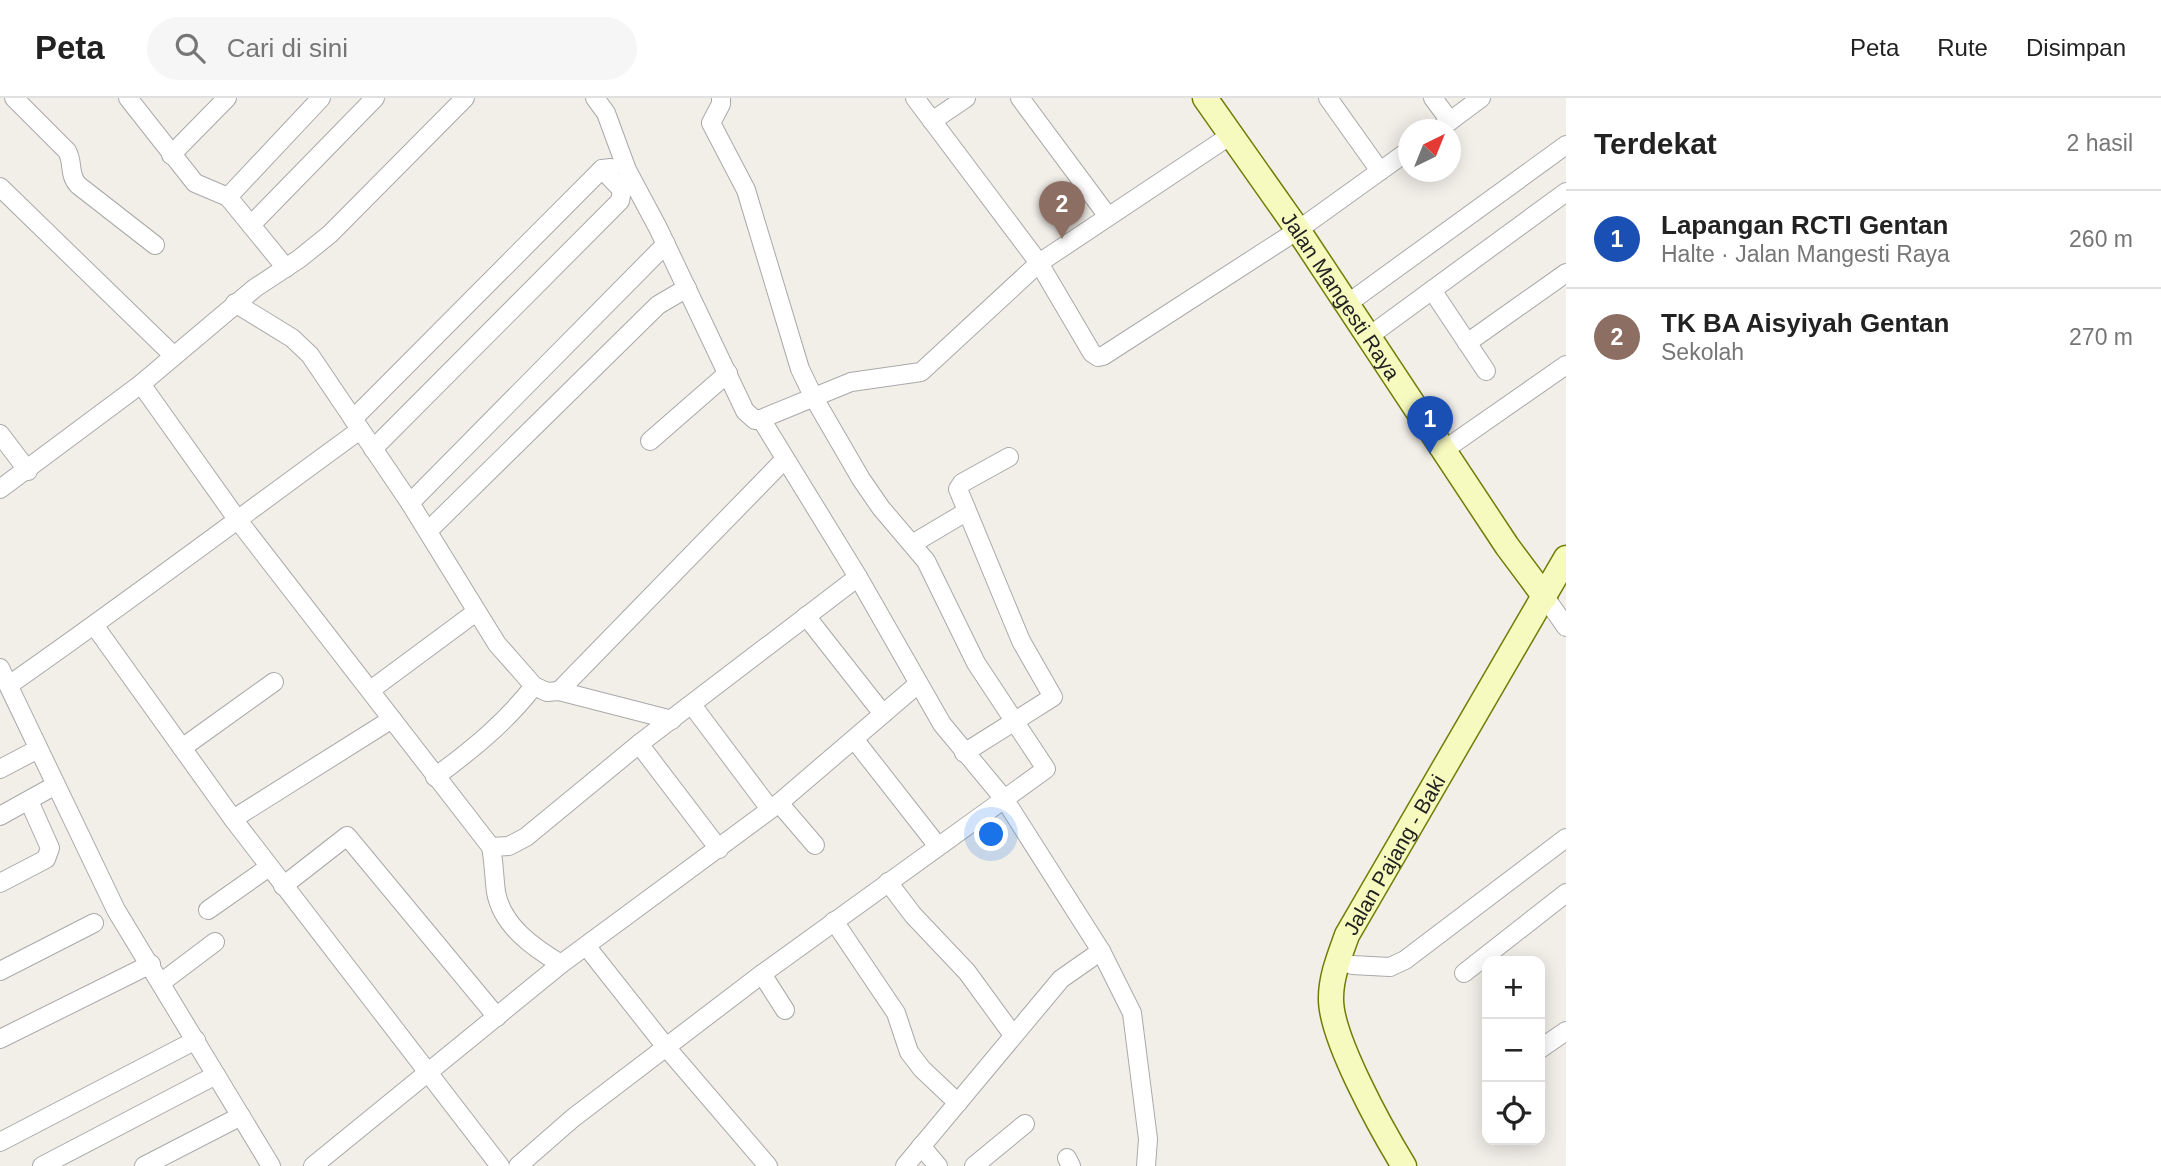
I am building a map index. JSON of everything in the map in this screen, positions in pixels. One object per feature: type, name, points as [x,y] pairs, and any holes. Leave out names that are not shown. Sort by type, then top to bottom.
[{"type":"main road","name":"Jalan Mangesti Raya","points":[[1205,98],[1298,230],[1545,597]]},
{"type":"main road","name":"Jalan Pajang - Baki","points":[[1404,1166],[1343,1046],[1331,995],[1344,966],[1347,935],[1566,558]]},
{"type":"street","points":[[14,98],[67,151],[71,157],[70,175],[78,186],[155,245]]},
{"type":"street","points":[[171,155],[227,98]]},
{"type":"street","points":[[228,197],[321,98]]},
{"type":"street","points":[[251,225],[375,98]]},
{"type":"street","points":[[0,489],[28,471],[141,384],[235,303],[330,234],[465,98]]},
{"type":"street","points":[[595,98],[606,113],[625,166],[666,244],[745,411],[755,420],[851,382],[908,376],[921,372],[1039,263],[1107,215],[1231,135]]},
{"type":"street","points":[[915,98],[1039,263],[1092,353],[1100,357],[1298,230],[1398,159]]},
{"type":"street","points":[[932,121],[967,98]]},
{"type":"street","points":[[1020,98],[1107,215]]},
{"type":"street","points":[[1328,98],[1380,172]]},
{"type":"street","points":[[1433,98],[1442,119]]},
{"type":"street","points":[[1452,119],[1481,98]]},
{"type":"street","points":[[137,102],[171,155],[194,183],[228,197],[286,268]]},
{"type":"street","points":[[518,1166],[573,1118],[762,974],[937,845],[1046,769],[976,663],[926,561],[861,479],[814,398],[800,369],[746,190],[711,123],[718,107]]},
{"type":"street","points":[[1347,304],[1566,145]]},
{"type":"street","points":[[9,685],[165,576],[357,425],[602,169],[625,166]]},
{"type":"street","points":[[373,449],[620,201],[622,190],[602,169]]},
{"type":"street","points":[[0,187],[174,356]]},
{"type":"street","points":[[1368,337],[1566,192]]},
{"type":"street","points":[[410,503],[666,244]]},
{"type":"street","points":[[1467,343],[1566,273]]},
{"type":"street","points":[[428,531],[658,305],[687,288]]},
{"type":"street","points":[[1432,290],[1486,371]]},
{"type":"street","points":[[235,303],[292,338],[310,355],[410,503],[497,644],[534,686],[672,720]]},
{"type":"street","points":[[1444,450],[1566,365]]},
{"type":"street","points":[[650,441],[728,373]]},
{"type":"street","points":[[141,384],[237,519],[372,689],[435,777],[491,847],[496,893],[504,911],[527,943],[561,964]]},
{"type":"street","points":[[761,419],[858,577],[942,724],[1005,800],[1101,951],[1132,1013],[1148,1139],[1146,1166]]},
{"type":"street","points":[[0,434],[28,471]]},
{"type":"street","points":[[964,753],[1053,697],[1021,641],[993,569],[966,512],[958,486],[1009,457]]},
{"type":"street","points":[[559,691],[785,458]]},
{"type":"street","points":[[912,544],[966,512]]},
{"type":"street","points":[[491,847],[509,846],[526,837],[639,744],[858,577]]},
{"type":"street","points":[[1545,597],[1566,627]]},
{"type":"street","points":[[372,689],[476,612]]},
{"type":"street","points":[[806,616],[883,713]]},
{"type":"street","points":[[94,625],[283,886],[425,1073],[500,1166]]},
{"type":"street","points":[[0,668],[54,786],[116,910],[241,1116],[265,1164]]},
{"type":"street","points":[[182,748],[274,682]]},
{"type":"street","points":[[313,1166],[561,964],[774,806],[918,684]]},
{"type":"street","points":[[435,777],[482,743],[512,715],[534,686]]},
{"type":"street","points":[[692,705],[774,806],[815,845]]},
{"type":"street","points":[[233,819],[392,719]]},
{"type":"street","points":[[853,739],[937,845]]},
{"type":"street","points":[[639,744],[719,849]]},
{"type":"street","points":[[0,769],[38,749]]},
{"type":"street","points":[[0,816],[54,786]]},
{"type":"street","points":[[0,883],[46,859],[50,853],[29,801]]},
{"type":"street","points":[[283,886],[347,836],[497,1017]]},
{"type":"street","points":[[1344,966],[1390,967],[1405,960],[1566,838]]},
{"type":"street","points":[[208,910],[269,867]]},
{"type":"street","points":[[888,882],[913,915],[967,972],[1013,1035]]},
{"type":"street","points":[[1464,973],[1566,892]]},
{"type":"street","points":[[834,921],[896,1013],[909,1052],[922,1069],[958,1103]]},
{"type":"street","points":[[0,971],[94,923]]},
{"type":"street","points":[[162,982],[215,942]]},
{"type":"street","points":[[587,947],[666,1047],[768,1166]]},
{"type":"street","points":[[905,1166],[1061,979],[1101,951]]},
{"type":"street","points":[[0,1039],[150,964]]},
{"type":"street","points":[[762,974],[785,1010]]},
{"type":"street","points":[[1545,1046],[1566,1031]]},
{"type":"street","points":[[0,1142],[196,1040]]},
{"type":"street","points":[[43,1166],[216,1075]]},
{"type":"street","points":[[144,1166],[241,1116]]},
{"type":"street","points":[[974,1166],[1025,1124]]},
{"type":"street","points":[[921,1146],[938,1166]]},
{"type":"place","name":"TK BA Aisyiyah Gentan","points":[[1062,239]]},
{"type":"place","name":"Lapangan RCTI Gentan","points":[[1430,454]]}]
